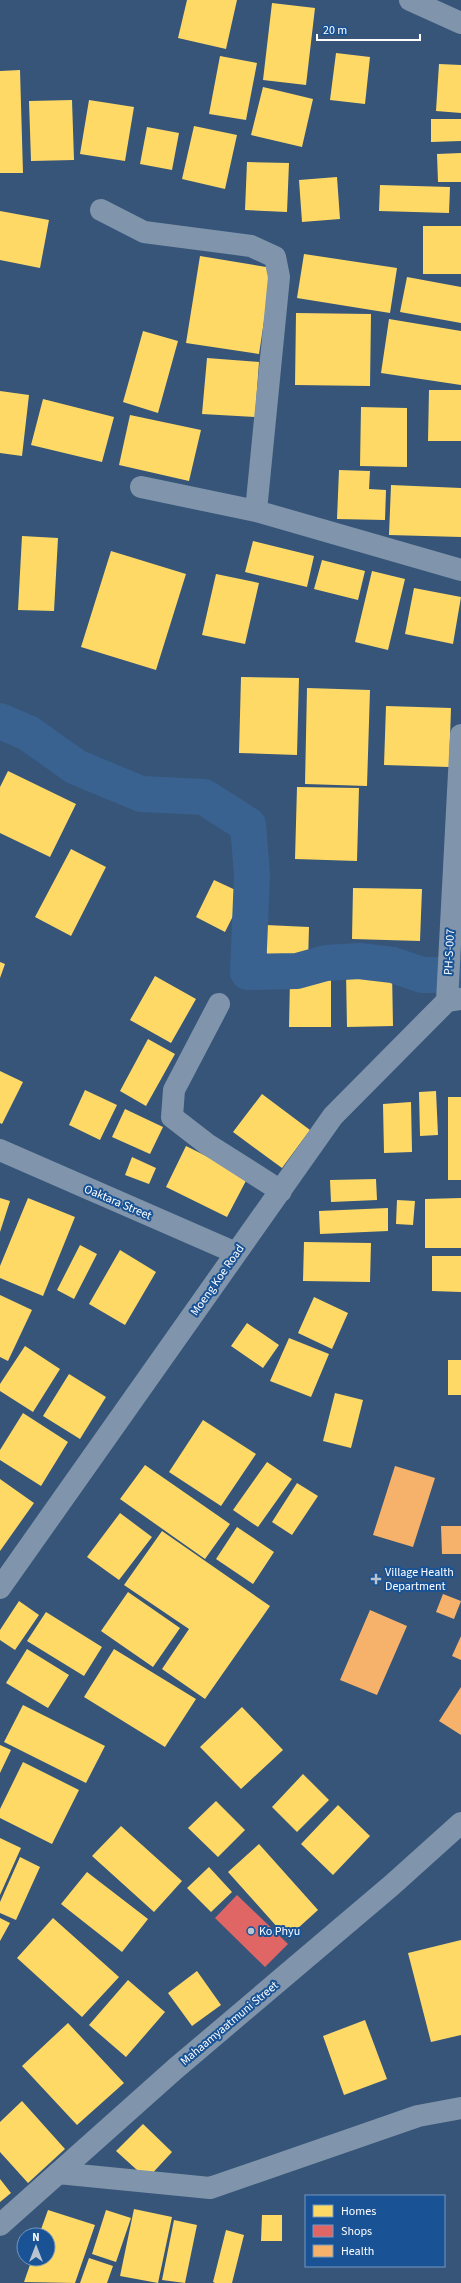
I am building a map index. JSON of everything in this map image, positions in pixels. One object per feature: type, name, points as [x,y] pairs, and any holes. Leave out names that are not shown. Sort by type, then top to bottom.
[{"type":"street","points":[[410,0],[461,23]]},
{"type":"street","points":[[101,210],[144,232],[251,246],[275,257],[279,278],[256,511]]},
{"type":"street","points":[[141,486],[256,511],[461,570]]},
{"type":"street","name":"PH-S-007","points":[[452,994],[449,961],[461,735]]},
{"type":"street","name":"Moeng Koe Road","points":[[0,1588],[334,1116],[452,994]]},
{"type":"street","points":[[219,1004],[174,1090],[172,1117],[206,1144],[281,1191]]},
{"type":"street","name":"Oaktara Street","points":[[0,1150],[236,1253]]},
{"type":"street","name":"Mahaamyaatmuni Street","points":[[0,2225],[174,2069],[392,1885],[461,1823]]},
{"type":"street","points":[[58,2173],[210,2188],[418,2116],[461,2108]]},
{"type":"building: Homes","points":[[187,0],[237,0],[226,49],[178,38]]},
{"type":"building: Homes","points":[[272,3],[315,8],[306,85],[263,80]]},
{"type":"building: Homes","points":[[336,53],[370,57],[365,104],[330,100]]},
{"type":"building: Homes","points":[[220,56],[257,63],[246,120],[209,114]]},
{"type":"building: Homes","points":[[439,64],[461,65],[461,113],[436,111]]},
{"type":"building: Homes","points":[[20,70],[23,173],[0,173],[0,71]]},
{"type":"building: Homes","points":[[263,87],[313,99],[302,147],[251,135]]},
{"type":"building: Homes","points":[[72,100],[74,160],[31,161],[29,101]]},
{"type":"building: Homes","points":[[89,100],[134,107],[125,161],[80,154]]},
{"type":"building: Homes","points":[[431,119],[461,119],[461,141],[431,142]]},
{"type":"building: Homes","points":[[194,126],[237,135],[225,189],[182,179]]},
{"type":"building: Homes","points":[[147,127],[179,133],[172,170],[140,164]]},
{"type":"building: Homes","points":[[461,153],[461,182],[438,182],[437,154]]},
{"type":"building: Homes","points":[[247,162],[289,163],[287,212],[245,210]]},
{"type":"building: Homes","points":[[337,177],[340,219],[302,222],[299,180]]},
{"type":"building: Homes","points":[[380,185],[450,187],[449,213],[379,211]]},
{"type":"building: Homes","points":[[0,211],[49,220],[40,268],[0,260]]},
{"type":"building: Homes","points":[[423,226],[461,226],[461,274],[423,274]]},
{"type":"building: Homes","points":[[304,254],[397,268],[390,313],[297,298]]},
{"type":"building: Homes","points":[[200,256],[272,268],[259,354],[186,343]]},
{"type":"building: Homes","points":[[407,277],[461,287],[461,323],[400,312]]},
{"type":"building: Homes","points":[[296,313],[371,314],[370,386],[295,385]]},
{"type":"building: Homes","points":[[389,319],[461,331],[461,385],[381,373]]},
{"type":"building: Homes","points":[[143,331],[178,341],[158,413],[123,402]]},
{"type":"building: Homes","points":[[207,358],[259,362],[255,417],[202,414]]},
{"type":"building: Homes","points":[[429,390],[461,390],[461,441],[428,441]]},
{"type":"building: Homes","points":[[0,391],[29,395],[22,456],[0,453]]},
{"type":"building: Homes","points":[[43,399],[114,417],[102,462],[31,445]]},
{"type":"building: Homes","points":[[361,407],[407,408],[407,467],[360,466]]},
{"type":"building: Homes","points":[[130,415],[201,430],[189,481],[119,465]]},
{"type":"building: Homes","points":[[339,470],[370,471],[369,489],[386,490],[385,520],[337,519]]},
{"type":"building: Homes","points":[[391,485],[461,488],[461,537],[389,535]]},
{"type":"building: Homes","points":[[22,536],[58,538],[54,611],[18,610]]},
{"type":"building: Homes","points":[[253,541],[314,556],[307,587],[245,572]]},
{"type":"building: Homes","points":[[111,551],[186,574],[156,670],[81,647]]},
{"type":"building: Homes","points":[[322,560],[365,571],[358,600],[314,589]]},
{"type":"building: Homes","points":[[372,571],[405,579],[388,650],[355,642]]},
{"type":"building: Homes","points":[[216,574],[259,583],[245,644],[202,635]]},
{"type":"building: Homes","points":[[414,588],[461,597],[453,644],[405,634]]},
{"type":"building: Homes","points":[[241,677],[299,678],[297,755],[239,753]]},
{"type":"building: Homes","points":[[307,688],[370,690],[367,786],[305,784]]},
{"type":"building: Homes","points":[[386,706],[451,708],[449,767],[384,765]]},
{"type":"building: Homes","points":[[8,771],[76,804],[50,857],[0,833],[0,787]]},
{"type":"building: Homes","points":[[297,787],[359,788],[357,861],[295,859]]},
{"type":"building: Homes","points":[[71,849],[106,867],[71,936],[35,917]]},
{"type":"building: Homes","points":[[214,880],[244,894],[225,932],[196,917]]},
{"type":"building: Homes","points":[[353,888],[422,889],[420,941],[352,939]]},
{"type":"building: Homes","points":[[266,925],[309,927],[308,963],[265,961]]},
{"type":"building: Homes","points":[[0,962],[5,964],[0,978]]},
{"type":"building: Homes","points":[[392,971],[393,1026],[347,1027],[346,972]]},
{"type":"building: Homes","points":[[155,976],[196,999],[171,1043],[130,1020]]},
{"type":"building: Homes","points":[[290,979],[331,979],[331,1027],[289,1027]]},
{"type":"building: Homes","points":[[148,1039],[175,1054],[146,1106],[120,1091]]},
{"type":"building: Homes","points":[[0,1071],[23,1082],[2,1124],[0,1123]]},
{"type":"building: Homes","points":[[85,1090],[117,1105],[100,1140],[69,1125]]},
{"type":"building: Homes","points":[[436,1091],[438,1135],[420,1136],[419,1092]]},
{"type":"building: Homes","points":[[262,1094],[310,1130],[282,1168],[233,1132]]},
{"type":"building: Homes","points":[[448,1097],[461,1097],[461,1180],[448,1180]]},
{"type":"building: Homes","points":[[411,1102],[412,1152],[384,1153],[383,1104]]},
{"type":"building: Homes","points":[[125,1109],[163,1127],[150,1154],[112,1137]]},
{"type":"building: Homes","points":[[186,1146],[248,1177],[227,1217],[166,1187]]},
{"type":"building: Homes","points":[[132,1157],[156,1168],[149,1184],[125,1175]]},
{"type":"building: Homes","points":[[376,1179],[377,1200],[331,1202],[330,1180]]},
{"type":"building: Homes","points":[[0,1198],[10,1201],[0,1232]]},
{"type":"building: Homes","points":[[28,1198],[75,1217],[43,1296],[0,1278],[0,1266]]},
{"type":"building: Homes","points":[[461,1198],[461,1248],[425,1248],[425,1199]]},
{"type":"building: Homes","points":[[397,1200],[415,1201],[413,1225],[396,1224]]},
{"type":"building: Homes","points":[[388,1208],[388,1231],[320,1234],[319,1211]]},
{"type":"building: Homes","points":[[304,1242],[371,1243],[370,1282],[303,1281]]},
{"type":"building: Homes","points":[[80,1245],[97,1254],[74,1299],[57,1290]]},
{"type":"building: Homes","points":[[120,1250],[156,1272],[125,1325],[89,1304]]},
{"type":"building: Homes","points":[[432,1256],[461,1256],[461,1292],[432,1291]]},
{"type":"building: Homes","points":[[0,1295],[32,1310],[8,1361],[0,1357]]},
{"type":"building: Homes","points":[[314,1297],[348,1313],[332,1349],[298,1333]]},
{"type":"building: Homes","points":[[247,1323],[279,1345],[263,1368],[231,1346]]},
{"type":"building: Homes","points":[[289,1338],[329,1354],[311,1397],[270,1381]]},
{"type":"building: Homes","points":[[25,1346],[60,1369],[33,1412],[0,1391],[0,1384]]},
{"type":"building: Homes","points":[[448,1360],[461,1360],[461,1395],[448,1395]]},
{"type":"building: Homes","points":[[69,1374],[106,1397],[80,1439],[43,1416]]},
{"type":"building: Homes","points":[[335,1393],[363,1400],[351,1448],[323,1441]]},
{"type":"building: Homes","points":[[23,1413],[68,1442],[41,1486],[0,1460],[0,1450]]},
{"type":"building: Homes","points":[[203,1420],[256,1454],[221,1506],[169,1472]]},
{"type":"building: Homes","points":[[267,1462],[292,1479],[258,1527],[233,1510]]},
{"type":"building: Homes","points":[[145,1465],[230,1524],[205,1559],[120,1499]]},
{"type":"building: Homes","points":[[0,1479],[34,1503],[0,1551]]},
{"type":"building: Homes","points":[[297,1483],[318,1496],[292,1535],[272,1522]]},
{"type":"building: Homes","points":[[120,1513],[152,1537],[119,1580],[87,1557]]},
{"type":"building: Homes","points":[[237,1527],[274,1552],[253,1584],[216,1559]]},
{"type":"building: Homes","points":[[162,1531],[270,1606],[205,1699],[162,1669],[189,1629],[124,1585]]},
{"type":"building: Homes","points":[[128,1592],[180,1628],[153,1667],[101,1631]]},
{"type":"building: Homes","points":[[19,1601],[39,1615],[15,1650],[0,1640],[0,1630]]},
{"type":"building: Homes","points":[[46,1612],[102,1647],[84,1676],[27,1641]]},
{"type":"building: Homes","points":[[27,1649],[69,1675],[48,1708],[6,1683]]},
{"type":"building: Homes","points":[[114,1649],[196,1699],[165,1747],[84,1697]]},
{"type":"building: Homes","points":[[23,1705],[105,1746],[86,1783],[4,1742]]},
{"type":"building: Homes","points":[[242,1707],[283,1750],[241,1789],[200,1747]]},
{"type":"building: Homes","points":[[0,1745],[11,1750],[0,1773]]},
{"type":"building: Homes","points":[[23,1762],[79,1790],[52,1844],[0,1818],[0,1809]]},
{"type":"building: Homes","points":[[303,1774],[329,1800],[297,1832],[272,1807]]},
{"type":"building: Homes","points":[[216,1801],[245,1830],[218,1857],[188,1828]]},
{"type":"building: Homes","points":[[338,1805],[370,1836],[333,1875],[301,1844]]},
{"type":"building: Homes","points":[[121,1826],[182,1881],[154,1912],[92,1856]]},
{"type":"building: Homes","points":[[0,1838],[21,1848],[0,1895]]},
{"type":"building: Homes","points":[[259,1844],[318,1910],[287,1938],[228,1872]]},
{"type":"building: Homes","points":[[20,1857],[40,1867],[16,1920],[0,1913],[0,1902]]},
{"type":"building: Homes","points":[[209,1867],[232,1892],[211,1912],[187,1888]]},
{"type":"building: Homes","points":[[87,1872],[148,1919],[122,1952],[61,1904]]},
{"type":"building: Homes","points":[[0,1918],[10,1923],[0,1941]]},
{"type":"building: Homes","points":[[53,1918],[119,1977],[82,2017],[17,1958]]},
{"type":"building: Homes","points":[[461,1940],[461,2035],[431,2042],[408,1953]]},
{"type":"building: Homes","points":[[197,1971],[221,2005],[192,2026],[168,1993]]},
{"type":"building: Homes","points":[[128,1980],[165,2012],[126,2057],[89,2025]]},
{"type":"building: Homes","points":[[365,2020],[387,2079],[344,2095],[323,2036]]},
{"type":"building: Homes","points":[[68,2023],[124,2083],[77,2125],[22,2066]]},
{"type":"building: Homes","points":[[22,2101],[65,2149],[28,2183],[0,2152],[0,2122]]},
{"type":"building: Homes","points":[[143,2124],[172,2152],[147,2179],[116,2151]]},
{"type":"building: Homes","points":[[0,2179],[11,2193],[0,2202]]},
{"type":"building: Homes","points":[[134,2209],[172,2217],[158,2283],[120,2276]]},
{"type":"building: Homes","points":[[48,2210],[95,2225],[75,2283],[24,2282],[29,2267],[56,2267],[56,2227],[42,2227]]},
{"type":"building: Homes","points":[[106,2210],[131,2218],[116,2262],[92,2254]]},
{"type":"building: Homes","points":[[262,2215],[282,2215],[282,2241],[261,2241]]},
{"type":"building: Homes","points":[[174,2220],[197,2225],[185,2283],[162,2280]]},
{"type":"building: Homes","points":[[226,2230],[244,2235],[232,2283],[215,2283],[213,2282]]},
{"type":"building: Homes","points":[[89,2258],[113,2266],[107,2283],[80,2283]]},
{"type":"building: Shops","name":"Ko Phyu","points":[[237,1895],[288,1944],[265,1967],[215,1918]]},
{"type":"building: Health","points":[[395,1466],[435,1478],[413,1547],[373,1535]]},
{"type":"building: Health","points":[[441,1526],[461,1526],[461,1554],[442,1554]]},
{"type":"building: Health","points":[[443,1594],[461,1601],[454,1619],[436,1612]]},
{"type":"building: Health","points":[[370,1610],[407,1626],[377,1695],[340,1680]]},
{"type":"building: Health","points":[[461,1636],[461,1660],[452,1656]]},
{"type":"building: Health","points":[[461,1687],[461,1735],[439,1721]]},
{"type":"waterway","points":[[0,721],[28,733],[76,767],[141,794],[204,797],[248,825],[252,875],[248,972],[297,971],[326,963],[359,961],[393,965],[422,975],[461,975]]},
{"type":"place","name":"Village Health Department","points":[[376,1579]]},
{"type":"place","name":"Ko Phyu","points":[[251,1931]]}]
